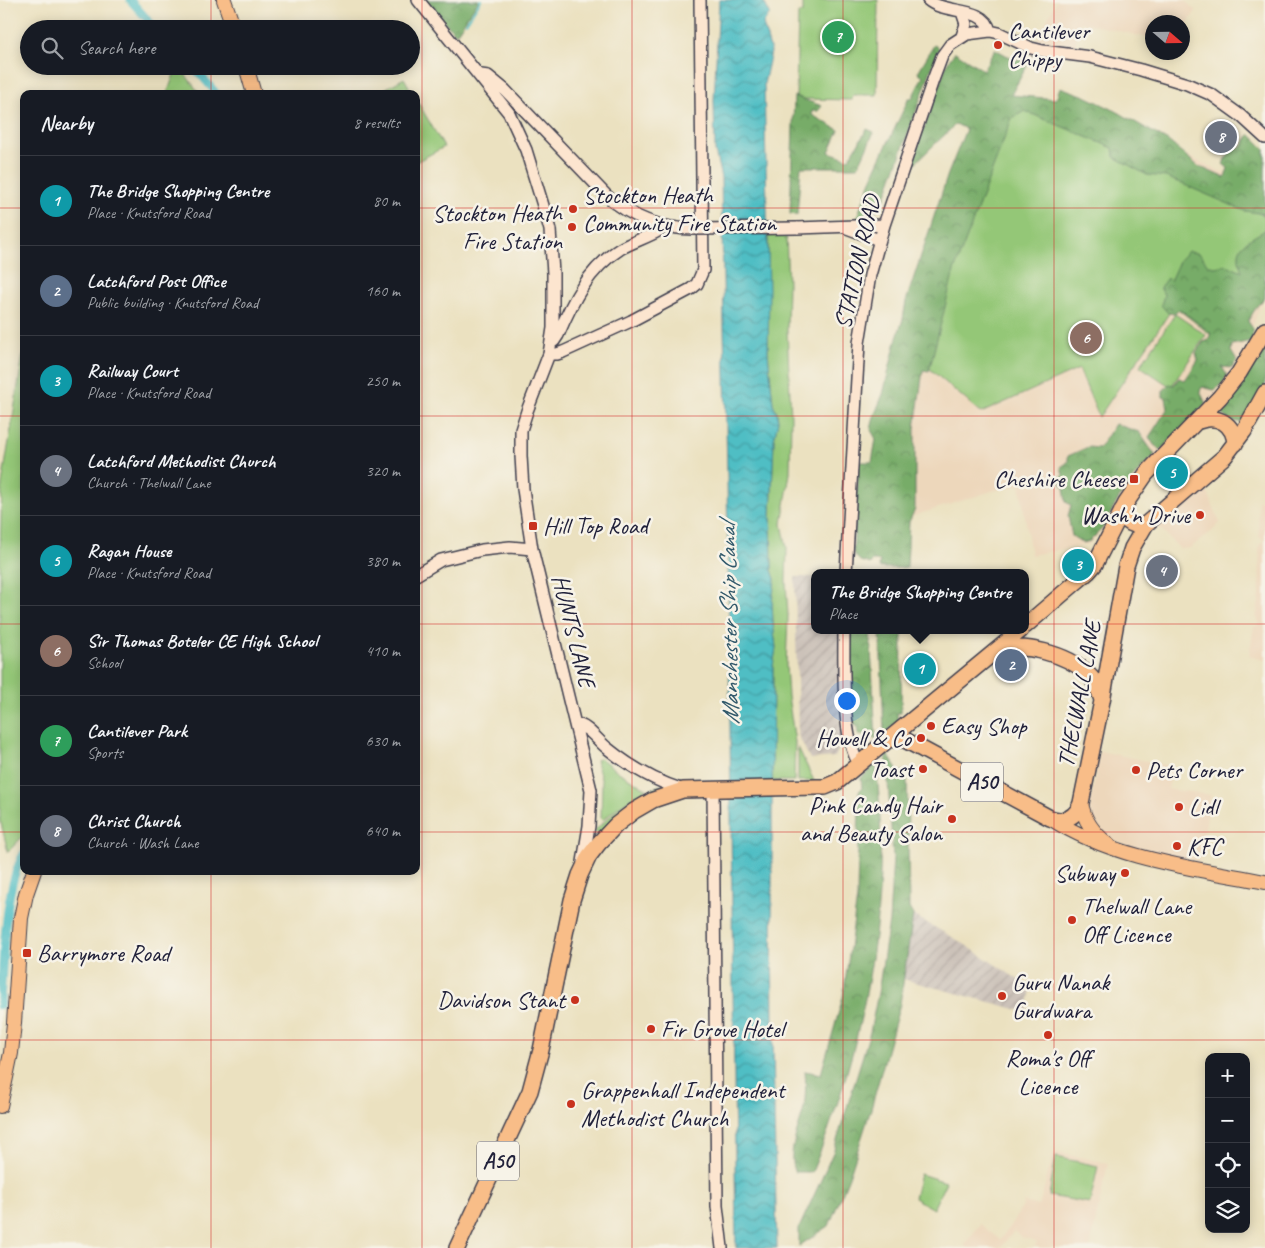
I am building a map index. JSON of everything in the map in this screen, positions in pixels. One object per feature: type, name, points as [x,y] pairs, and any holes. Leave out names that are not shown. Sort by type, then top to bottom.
[{"type":"highway","points":[[1029,623],[1088,572],[1099,558],[1122,510],[1146,474],[1220,397],[1239,373],[1265,330]]},
{"type":"highway","points":[[1122,510],[1124,517],[1131,524],[1136,526],[1146,524],[1214,467],[1235,444],[1265,393]]},
{"type":"highway","points":[[1220,397],[1220,411],[1226,418],[1239,422],[1252,418]]},
{"type":"highway","points":[[1199,421],[1210,419],[1226,423],[1232,429],[1235,444]]},
{"type":"highway","name":"THELWALL LANE","points":[[1050,818],[1061,821],[1070,818],[1076,813],[1081,803],[1102,701],[1125,571],[1129,555],[1146,524]]},
{"type":"highway","points":[[990,656],[1016,634]]},
{"type":"highway","name":"A50","points":[[457,1248],[527,1098],[536,1072],[566,924],[580,875],[592,845],[639,808],[661,797],[683,790],[819,787],[837,782],[990,656],[1009,648],[1017,647],[1039,651],[1064,659],[1088,674],[1098,689],[1102,701]]},
{"type":"highway","points":[[912,721],[908,734],[914,745]]},
{"type":"highway","name":"A50","points":[[889,739],[905,740],[1050,818]]},
{"type":"main road","points":[[224,0],[231,20]]},
{"type":"main road","points":[[249,75],[253,90]]},
{"type":"main road","name":"A50","points":[[1081,803],[1083,814],[1091,828],[1113,848]]},
{"type":"main road","name":"A50","points":[[1050,818],[1089,840],[1113,848],[1175,865],[1265,882]]},
{"type":"main road","points":[[0,1106],[11,1053],[21,918],[33,875]]},
{"type":"street","points":[[418,0],[499,99],[517,128],[532,166],[550,237],[553,272],[550,349]]},
{"type":"street","points":[[550,349],[557,354],[631,322],[691,289],[702,277],[704,270],[700,0]]},
{"type":"street","points":[[928,0],[940,7],[982,18],[988,24],[990,31]]},
{"type":"street","points":[[962,12],[966,24],[962,36]]},
{"type":"street","points":[[962,36],[974,32],[990,31],[1003,34],[1037,50],[1118,63],[1187,84],[1221,100],[1265,138]]},
{"type":"street","name":"STATION ROAD","points":[[846,569],[859,343],[870,275],[884,225],[940,60],[946,49],[962,36]]},
{"type":"street","points":[[479,76],[488,76],[505,90],[607,196],[621,208],[636,217],[676,229],[884,225]]},
{"type":"street","points":[[550,349],[576,295],[588,278],[603,262],[619,250],[658,232],[662,226]]},
{"type":"street","points":[[845,227],[880,240]]},
{"type":"street","name":"HUNTS LANE","points":[[550,349],[521,430],[523,480],[532,549],[591,790],[589,826],[592,835],[592,845]]},
{"type":"street","points":[[420,573],[442,560],[482,550],[510,547],[532,549]]},
{"type":"street","points":[[844,634],[846,714],[851,742],[865,760]]},
{"type":"street","name":"HUNTS LANE","points":[[576,724],[582,726],[627,763],[667,784],[683,790]]},
{"type":"street","points":[[720,788],[717,1206],[722,1248]]},
{"type":"shaded area","points":[[1057,0],[1184,0],[1196,11],[1190,20],[1190,15],[1145,15],[1145,37],[1080,22],[1075,46],[1035,43]]},
{"type":"shaded area","points":[[1099,115],[1265,192],[1265,294],[1241,357],[1214,400],[1136,478],[1116,505],[1104,529],[1088,545],[1031,555],[1020,485],[992,491],[904,519],[927,318]]},
{"type":"shaded area","points":[[1204,483],[1220,523],[1190,548],[1180,549],[1156,524]]},
{"type":"shaded area","points":[[1258,501],[1265,501],[1265,660],[1249,655],[1254,627],[1260,623],[1256,618],[1260,596],[1259,545],[1263,542],[1263,539],[1259,537]]},
{"type":"shaded area","points":[[795,577],[811,577],[811,634],[840,634],[840,722],[843,738],[835,757],[810,759],[798,735]]},
{"type":"shaded area","points":[[1100,751],[1173,767],[1168,789],[1211,795],[1199,862],[1137,850],[1099,833],[1089,810]]},
{"type":"shaded area","points":[[913,915],[961,942],[1031,988],[1027,1012],[903,979]]},
{"type":"shaded area","points":[[1054,1152],[1108,1163],[1090,1248],[1051,1246],[1050,1248],[1040,1248],[1035,1246],[1037,1242],[1023,1238],[1014,1231],[1000,1248],[968,1248],[964,1245],[980,1224],[1000,1240],[1022,1208],[1024,1202],[1039,1206]]},
{"type":"green space","points":[[423,0],[479,0],[456,34]]},
{"type":"green space","points":[[803,0],[878,0],[877,95],[853,95],[852,100],[803,99],[796,96],[798,13],[803,13]]},
{"type":"green space","points":[[934,45],[939,48],[884,200],[877,210],[856,219],[875,170],[909,98],[912,98],[923,76],[918,72]]},
{"type":"green space","points":[[995,49],[1015,60],[1031,58],[1011,95],[1056,99],[1060,87],[1085,96],[1116,111],[1168,141],[1198,166],[1225,178],[1228,168],[1223,164],[1232,149],[1242,147],[1250,134],[1265,149],[1265,214],[1245,211],[1166,177],[1147,175],[1114,157],[1113,148],[1025,111],[1012,118],[954,271],[929,371],[923,370],[915,429],[915,509],[909,522],[907,568],[879,568],[880,561],[872,561],[870,564],[860,561],[853,553],[859,462],[872,462],[876,439],[871,430],[874,416],[883,394],[906,301],[948,174],[966,129],[956,124],[910,168],[947,63],[955,52],[983,70]]},
{"type":"green space","points":[[174,75],[186,75],[197,90],[168,90]]},
{"type":"green space","points":[[404,78],[411,90],[383,90]]},
{"type":"green space","points":[[794,96],[822,106],[818,111],[812,111],[812,115],[839,130],[829,152],[849,159],[867,129],[874,132],[858,167],[801,167],[797,215],[790,214]]},
{"type":"green space","points":[[420,106],[444,147],[420,160]]},
{"type":"green space","points":[[1021,107],[1045,112],[1265,216],[1265,238],[1211,335],[1174,306],[1099,417],[1079,369],[981,413],[923,363],[1003,117]]},
{"type":"green space","points":[[1265,230],[1265,298],[1257,306],[1248,321],[1253,329],[1252,341],[1232,345],[1231,351],[1237,361],[1232,368],[1222,367],[1227,375],[1223,384],[1214,390],[1202,387],[1200,391],[1206,404],[1161,450],[1154,445],[1149,437],[1168,408],[1166,398],[1163,397],[1163,391],[1169,384],[1174,385],[1179,378],[1185,380],[1198,360],[1196,353],[1203,342],[1208,340],[1211,333],[1180,309],[1174,314],[1168,313],[1161,305],[1164,295],[1160,287],[1167,278],[1170,281],[1180,259],[1188,251],[1200,254],[1208,265],[1214,267],[1227,265],[1242,272],[1239,256],[1242,246]]},
{"type":"green space","points":[[768,235],[786,235],[787,329],[791,417],[790,473],[782,524],[787,548],[788,617],[786,665],[788,696],[795,742],[794,781],[772,781],[773,666],[776,648],[772,602],[775,579],[772,570],[771,515],[774,439],[778,421],[777,412],[773,404],[768,352]]},
{"type":"green space","points":[[1175,314],[1206,335],[1171,387],[1140,366]]},
{"type":"green space","points":[[1265,329],[1265,393],[1241,422],[1230,420],[1224,416],[1219,406]]},
{"type":"green space","points":[[20,374],[20,839],[8,852],[0,819],[0,554],[2,484]]},
{"type":"green space","points":[[1115,424],[1139,432],[1155,455],[1136,475],[1118,500],[1102,529],[1090,541],[1083,543],[1072,536],[1068,516],[1071,505],[1066,502],[1064,488],[1060,481],[1063,474],[1061,467],[1068,462],[1068,456],[1088,447],[1099,448]]},
{"type":"green space","points":[[851,634],[870,634],[876,740],[871,736],[858,735],[859,731],[854,725],[850,657]]},
{"type":"green space","points":[[880,634],[902,634],[901,713],[897,713],[898,721],[884,735]]},
{"type":"green space","points":[[798,747],[814,781],[798,781]]},
{"type":"green space","points":[[886,752],[898,773],[907,770],[909,908],[913,915],[900,1004],[871,1109],[849,1177],[829,1226],[799,1246],[799,1228],[834,1150],[870,1032],[878,993],[889,921],[893,857]]},
{"type":"green space","points":[[600,758],[620,773],[647,789],[618,807],[603,820],[601,818],[602,783],[596,760]]},
{"type":"green space","points":[[876,764],[880,816],[877,920],[870,972],[860,1023],[847,1074],[812,1172],[795,1172],[792,1165],[792,1157],[804,1107],[805,1071],[821,1074],[843,997],[857,898],[859,791],[862,788],[861,778]]},
{"type":"green space","points":[[659,785],[663,790],[599,833],[594,831],[619,808]]},
{"type":"green space","points":[[1056,1157],[1098,1166],[1090,1203],[1049,1196]]},
{"type":"green space","points":[[920,1174],[946,1182],[933,1209],[914,1198]]},
{"type":"water","name":"Manchester Ship Canal","points":[[719,0],[763,0],[770,14],[763,24],[771,52],[764,84],[769,289],[768,352],[773,404],[777,412],[778,421],[774,439],[771,515],[772,570],[775,579],[772,602],[776,648],[773,666],[772,884],[777,1248],[736,1248],[727,474],[721,178],[715,151],[714,100]]},
{"type":"waterway","points":[[130,0],[148,20]]},
{"type":"waterway","points":[[466,23],[481,0]]},
{"type":"waterway","points":[[201,75],[214,90]]},
{"type":"waterway","points":[[0,1005],[8,906],[20,862]]},
{"type":"place","name":"Cantilever Park","points":[[838,37]]},
{"type":"place","name":"Cantilever Chippy","points":[[998,45]]},
{"type":"place","name":"Christ Church","points":[[1221,137]]},
{"type":"place","name":"Stockton Heath Community Fire Station","points":[[573,209]]},
{"type":"place","name":"Stockton Heath Fire Station","points":[[572,227]]},
{"type":"place","name":"Sir Thomas Boteler CE High School","points":[[1086,338]]},
{"type":"place","name":"Ragan House","points":[[1172,473]]},
{"type":"place","name":"Cheshire Cheese","points":[[1134,479]]},
{"type":"place","name":"Wash'n Drive","points":[[1200,515]]},
{"type":"place","name":"Hill Top Road","points":[[533,526]]},
{"type":"place","name":"Railway Court","points":[[1078,565]]},
{"type":"place","name":"Latchford Methodist Church","points":[[1162,571]]},
{"type":"place","name":"Latchford Post Office","points":[[1011,665]]},
{"type":"place","name":"The Bridge Shopping Centre","points":[[920,669]]},
{"type":"place","name":"Easy Shop","points":[[931,726]]},
{"type":"place","name":"Howell & Co","points":[[921,738]]},
{"type":"place","name":"Toast","points":[[923,769]]},
{"type":"place","name":"Pets Corner","points":[[1136,770]]},
{"type":"place","name":"Lidl","points":[[1179,807]]},
{"type":"place","name":"Pink Candy Hair and Beauty Salon","points":[[952,819]]},
{"type":"place","name":"KFC","points":[[1177,846]]},
{"type":"place","name":"Subway","points":[[1125,873]]},
{"type":"place","name":"Thelwall Lane Off Licence","points":[[1072,920]]},
{"type":"place","name":"Barrymore Road","points":[[27,953]]},
{"type":"place","name":"Guru Nanak Gurdwara","points":[[1002,996]]},
{"type":"place","name":"Davidson Stant","points":[[575,1000]]},
{"type":"place","name":"Fir Grove Hotel","points":[[651,1029]]},
{"type":"place","name":"Roma's Off Licence","points":[[1048,1035]]},
{"type":"place","name":"Grappenhall Independent Methodist Church","points":[[571,1104]]}]
